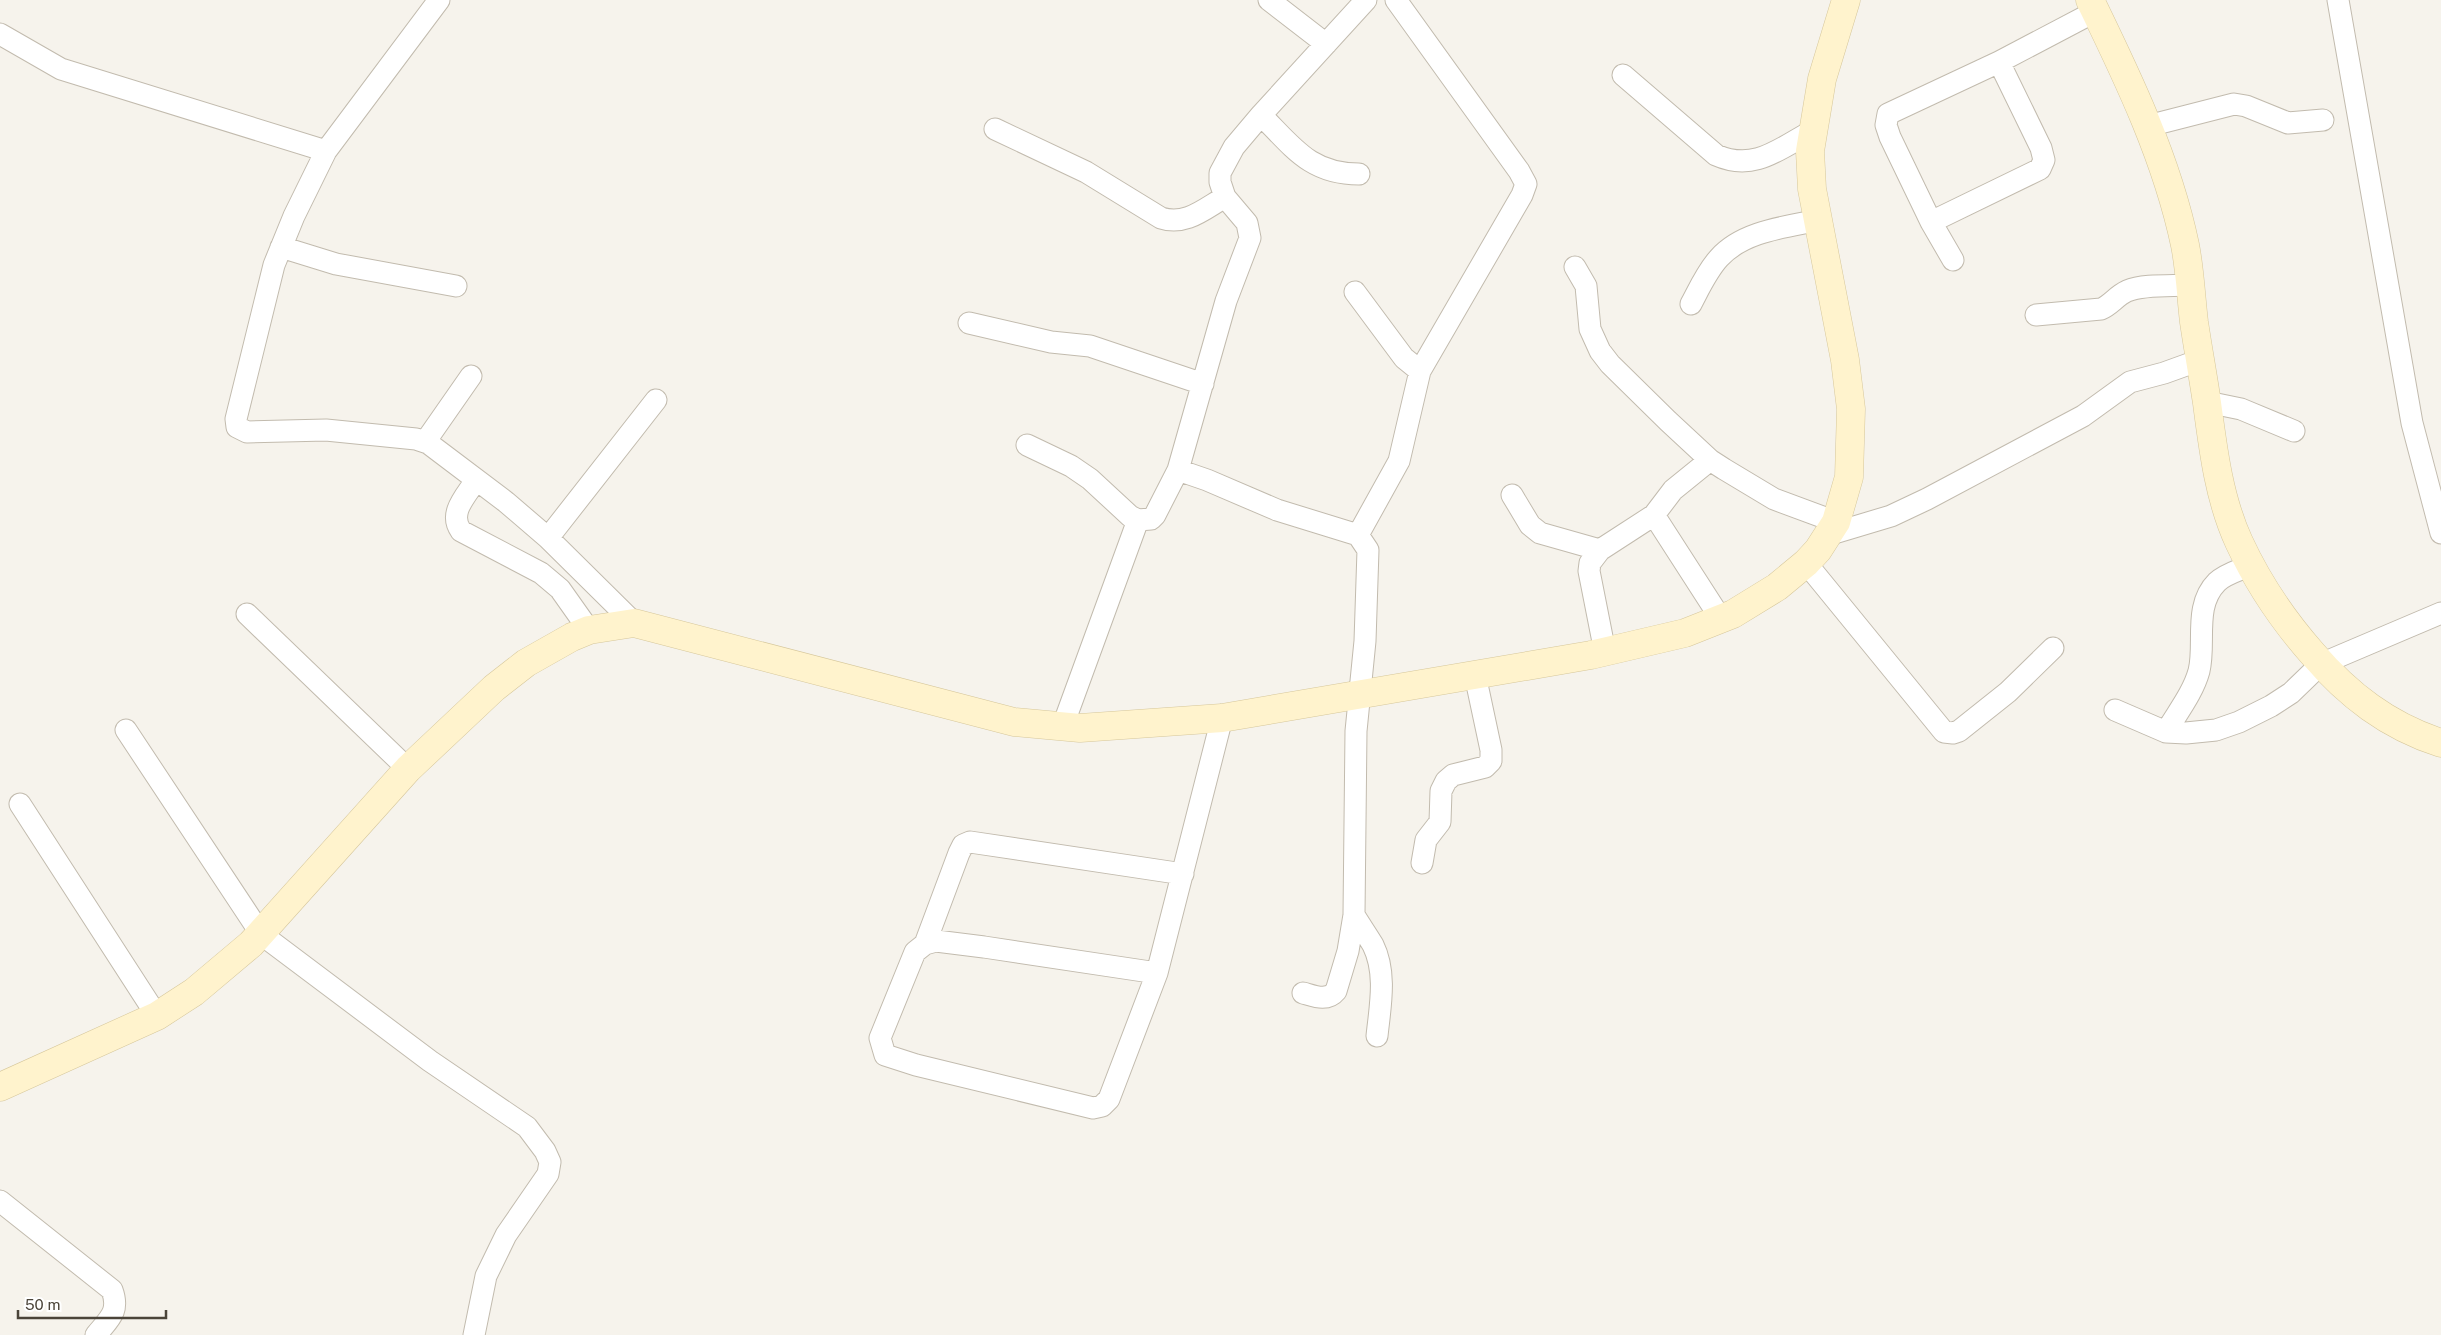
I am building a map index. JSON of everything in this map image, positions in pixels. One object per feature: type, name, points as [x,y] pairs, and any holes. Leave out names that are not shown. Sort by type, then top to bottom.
[{"type":"main road","points":[[0,1087],[157,1016],[222,971],[261,934],[408,769],[494,688],[526,663],[550,648],[589,630],[634,624],[1014,722],[1062,728],[1222,718],[1605,652],[1685,633],[1721,619],[1777,587],[1806,563],[1834,528],[1849,477],[1851,409],[1810,172],[1812,131],[1822,79],[1846,0]]},
{"type":"main road","points":[[2093,6],[2148,126],[2178,216],[2185,248],[2217,467],[2231,520],[2251,565],[2290,626],[2335,679],[2372,710],[2396,725],[2441,743]]},
{"type":"street","points":[[439,0],[326,151],[274,265],[236,419],[237,427],[247,432],[326,430],[425,442],[548,538],[634,624]]},
{"type":"street","points":[[1269,0],[1326,44]]},
{"type":"street","points":[[1027,445],[1071,466],[1090,479],[1130,516],[1138,520],[1151,519],[1155,515],[1178,470],[1226,301],[1250,238],[1247,223],[1225,197],[1220,182],[1220,173],[1227,158],[1261,115],[1366,0]]},
{"type":"street","points":[[1358,535],[1399,461],[1420,371],[1522,195],[1526,184],[1519,171],[1396,0]]},
{"type":"street","points":[[2338,0],[2412,423],[2441,533]]},
{"type":"street","points":[[1953,260],[1931,222],[1890,137],[1886,125],[1888,114],[2000,62],[2093,6]]},
{"type":"street","points":[[0,34],[61,70],[326,151]]},
{"type":"street","points":[[1931,222],[2040,169],[2044,160],[2041,148],[2000,62]]},
{"type":"street","points":[[1622,75],[1716,155],[1732,161],[1745,163],[1761,159],[1812,131]]},
{"type":"street","points":[[2148,126],[2234,104],[2246,106],[2288,123],[2324,120]]},
{"type":"street","points":[[1261,115],[1299,154],[1317,167],[1334,172],[1359,174]]},
{"type":"street","points":[[995,129],[1086,172],[1161,218],[1170,221],[1189,219],[1225,197]]},
{"type":"street","points":[[1690,304],[1718,259],[1729,248],[1749,238],[1819,220]]},
{"type":"street","points":[[281,247],[336,264],[456,286]]},
{"type":"street","points":[[1575,267],[1586,286],[1590,329],[1600,350],[1617,370],[1710,460],[1774,499],[1834,528],[1891,516],[2084,416],[2130,382],[2200,360]]},
{"type":"street","points":[[2036,316],[2101,310],[2108,307],[2118,296],[2133,289],[2189,285]]},
{"type":"street","points":[[1355,292],[1396,347],[1420,371]]},
{"type":"street","points":[[969,323],[1052,342],[1090,346],[1203,384]]},
{"type":"street","points":[[425,442],[471,376]]},
{"type":"street","points":[[548,538],[656,400]]},
{"type":"street","points":[[2207,402],[2241,409],[2294,431]]},
{"type":"street","points":[[1605,652],[1589,571],[1590,562],[1600,550],[1654,515],[1673,490],[1710,460]]},
{"type":"street","points":[[1178,470],[1207,480],[1277,510],[1358,535],[1368,550],[1367,607],[1356,731],[1354,916],[1348,951],[1333,996],[1323,998],[1303,993]]},
{"type":"street","points":[[476,480],[455,514],[456,524],[461,531],[541,573],[560,589],[589,630]]},
{"type":"street","points":[[1512,495],[1530,525],[1540,533],[1600,550]]},
{"type":"street","points":[[1654,515],[1721,619]]},
{"type":"street","points":[[1062,728],[1138,520]]},
{"type":"street","points":[[1806,563],[1944,732],[1953,734],[1959,731],[1989,708],[2053,648]]},
{"type":"street","points":[[2166,732],[2195,682],[2199,671],[2201,620],[2211,591],[2216,583],[2251,565]]},
{"type":"street","points":[[2115,710],[2166,732],[2186,733],[2216,730],[2239,722],[2291,692],[2321,664],[2441,613]]},
{"type":"street","points":[[248,614],[408,769]]},
{"type":"street","points":[[1422,863],[1426,840],[1440,822],[1441,791],[1446,781],[1454,774],[1485,767],[1491,761],[1491,750],[1475,675]]},
{"type":"street","points":[[1182,874],[970,842],[963,845],[925,944],[916,952],[880,1038],[885,1055],[984,1082],[1093,1108],[1102,1106],[1109,1099],[1157,973],[1222,718]]},
{"type":"street","points":[[126,730],[261,934],[430,1061],[527,1127],[545,1151],[550,1162],[548,1174],[506,1235],[486,1276],[474,1335]]},
{"type":"street","points":[[20,804],[157,1016]]},
{"type":"street","points":[[1354,916],[1373,946],[1380,969],[1377,1036]]},
{"type":"street","points":[[925,944],[936,942],[984,947],[1157,973]]},
{"type":"street","points":[[0,1201],[112,1290],[116,1301],[114,1311],[96,1335]]}]
